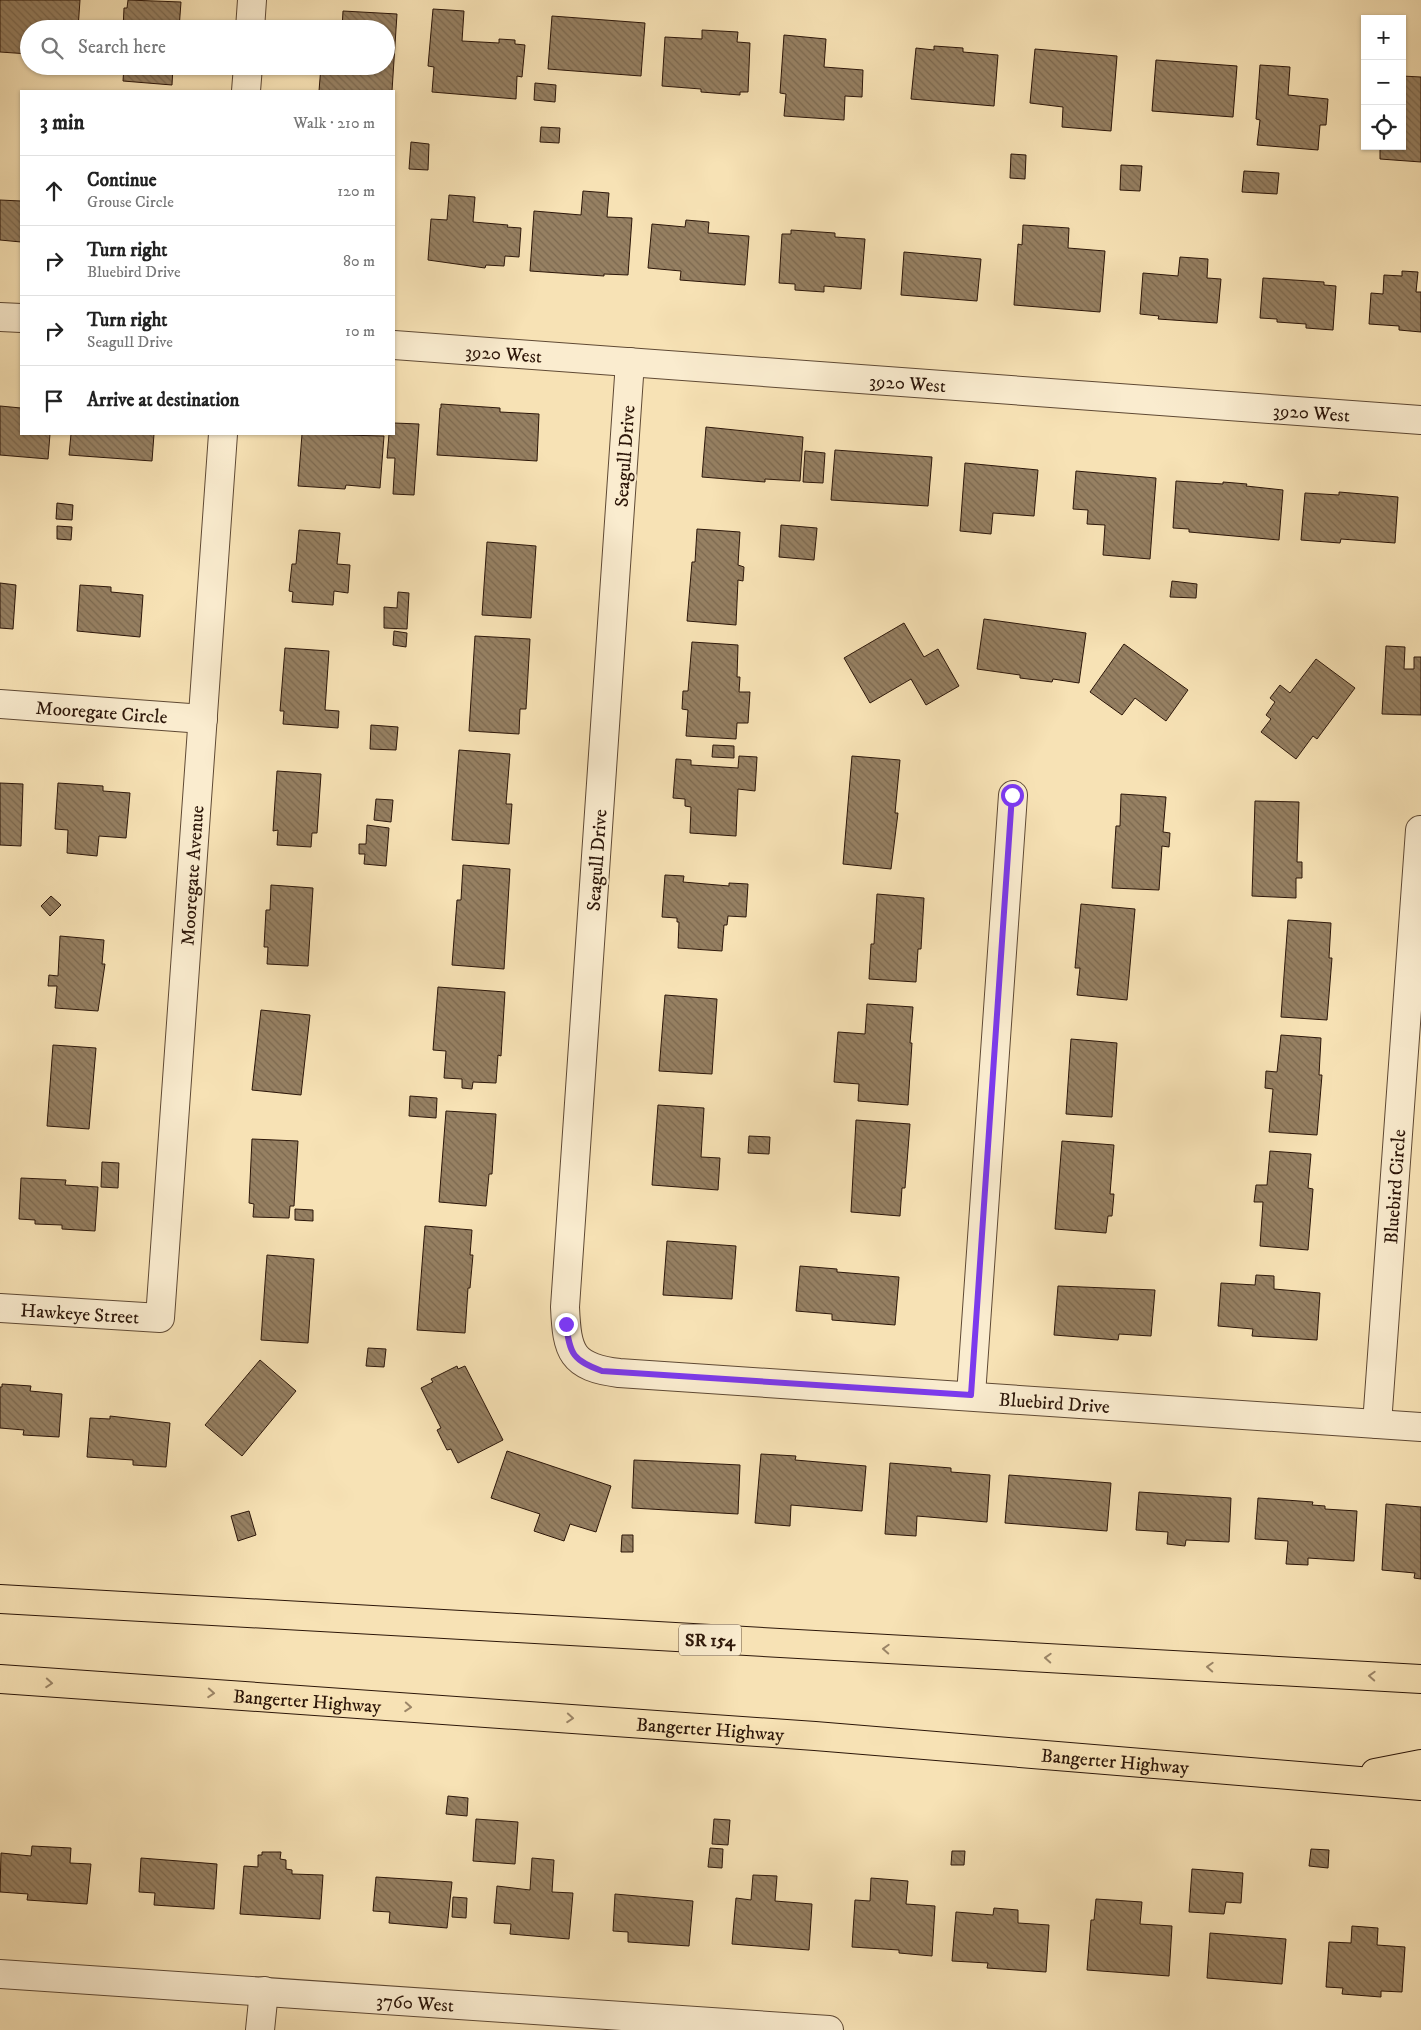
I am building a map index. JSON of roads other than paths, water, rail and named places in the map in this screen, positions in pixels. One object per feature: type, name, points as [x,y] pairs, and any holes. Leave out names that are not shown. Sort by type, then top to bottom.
[{"type":"highway","name":"SR 154","points":[[0,1599],[1421,1679]]},
{"type":"highway","name":"Bangerter Highway","points":[[0,1679],[815,1736],[1421,1786]]},
{"type":"highway","points":[[1342,1779],[1421,1764]]},
{"type":"street","points":[[251,20],[252,0]]},
{"type":"street","points":[[246,90],[247,75]]},
{"type":"street","points":[[0,317],[20,318]]},
{"type":"street","name":"3920 West","points":[[395,345],[1421,420]]},
{"type":"street","name":"Seagull Drive","points":[[574,1356],[568,1341],[565,1307],[630,362]]},
{"type":"street","name":"Mooregate Avenue","points":[[160,1318],[223,435]]},
{"type":"street","name":"Mooregate Circle","points":[[0,704],[203,719]]},
{"type":"street","points":[[971,1395],[1012,795]]},
{"type":"street","name":"Bluebird Circle","points":[[1377,1424],[1420,830]]},
{"type":"street","name":"Hawkeye Street","points":[[0,1308],[160,1318]]},
{"type":"street","name":"Bluebird Drive","points":[[574,1356],[594,1368],[619,1373],[971,1395],[1421,1427]]},
{"type":"street","name":"3760 West","points":[[0,1974],[829,2030]]},
{"type":"street","points":[[260,2030],[264,1991]]}]
